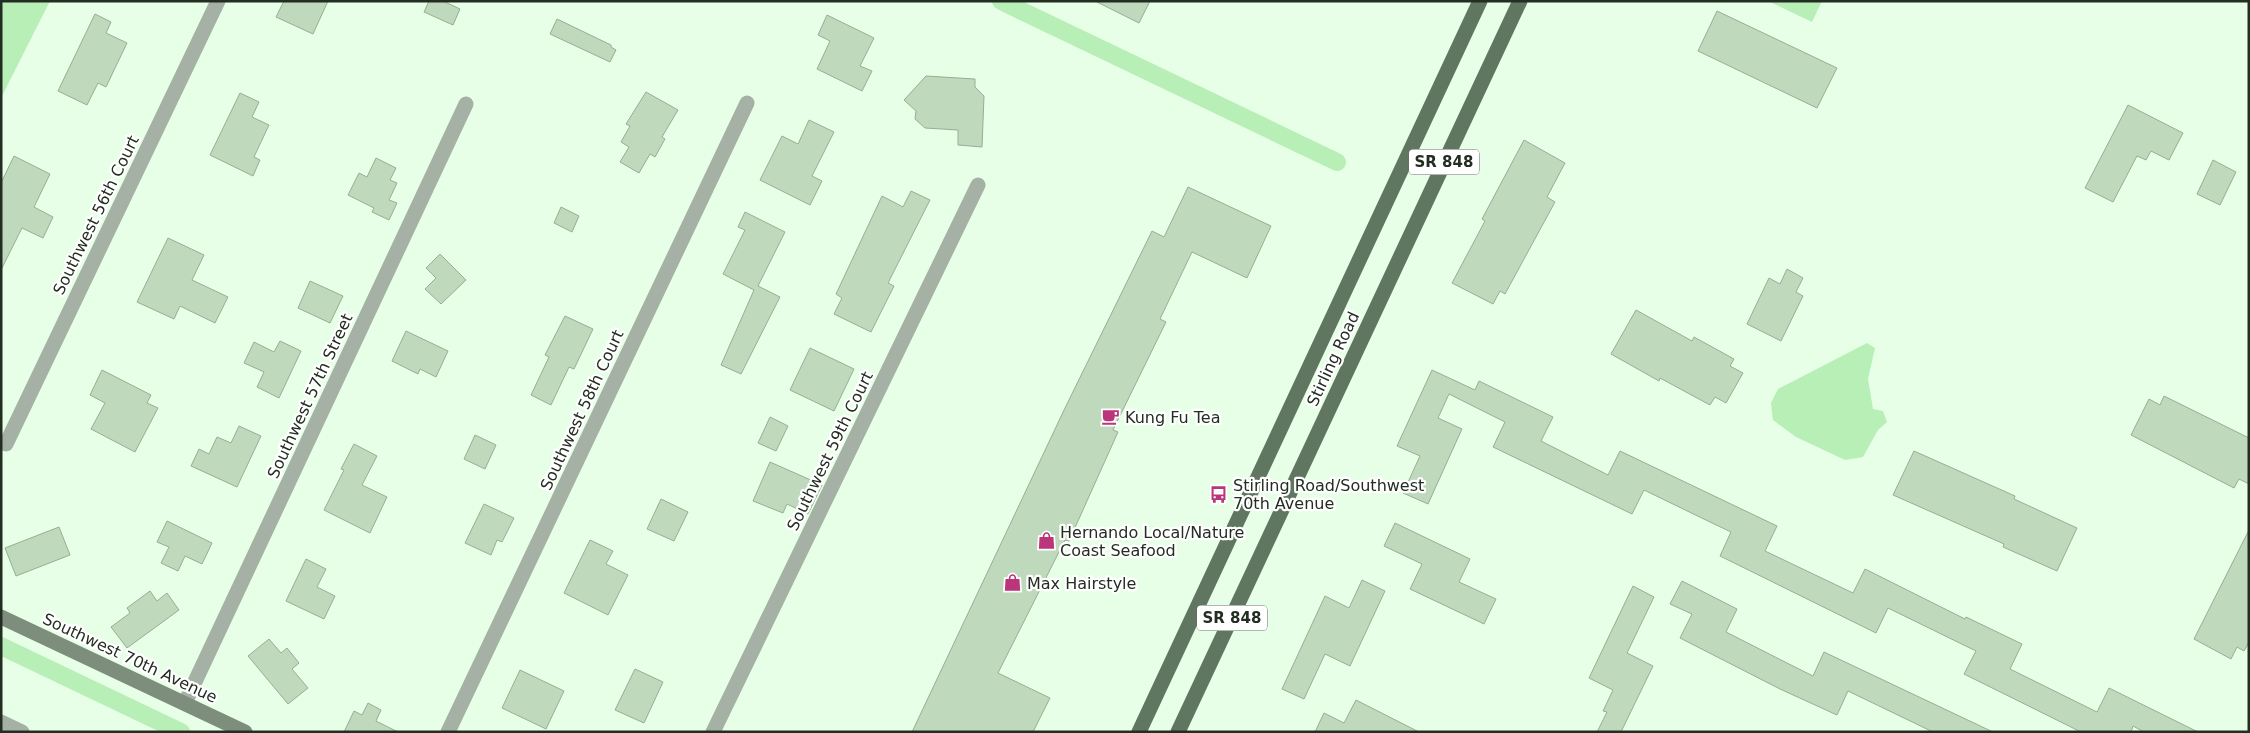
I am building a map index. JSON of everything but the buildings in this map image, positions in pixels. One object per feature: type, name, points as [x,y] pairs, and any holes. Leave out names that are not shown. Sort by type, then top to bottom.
[{"type":"main road","name":"Stirling Road","points":[[1143,730],[1480,1]]},
{"type":"main road","name":"Stirling Road","points":[[1178,732],[1520,1]]},
{"type":"street","name":"Southwest 56th Court","points":[[6,444],[218,1]]},
{"type":"street","name":"Southwest 58th Court","points":[[448,732],[747,103]]},
{"type":"street","name":"Southwest 57th Street","points":[[185,703],[466,104]]},
{"type":"street","name":"Southwest 59th Court","points":[[713,732],[978,185]]},
{"type":"street","name":"Southwest 70th Avenue","points":[[1,617],[245,732]]},
{"type":"street","points":[[1,722],[22,732]]},
{"type":"shaded area","points":[[1,1],[50,1],[1,98]]},
{"type":"shaded area","points":[[1768,1],[1822,1],[1812,22]]},
{"type":"shaded area","points":[[1867,343],[1875,348],[1868,379],[1873,409],[1883,411],[1887,422],[1878,430],[1863,457],[1845,460],[1796,437],[1773,420],[1771,403],[1778,389]]},
{"type":"waterway","points":[[1001,1],[1337,162]]},
{"type":"waterway","points":[[1,646],[181,732]]},
{"type":"place","name":"Kung Fu Tea","points":[[1111,417]]},
{"type":"place","name":"Stirling Road/Southwest 70th Avenue","points":[[1219,494]]},
{"type":"place","name":"Hernando Local/Nature Coast Seafood","points":[[1046,541]]},
{"type":"place","name":"Max Hairstyle","points":[[1013,583]]}]
